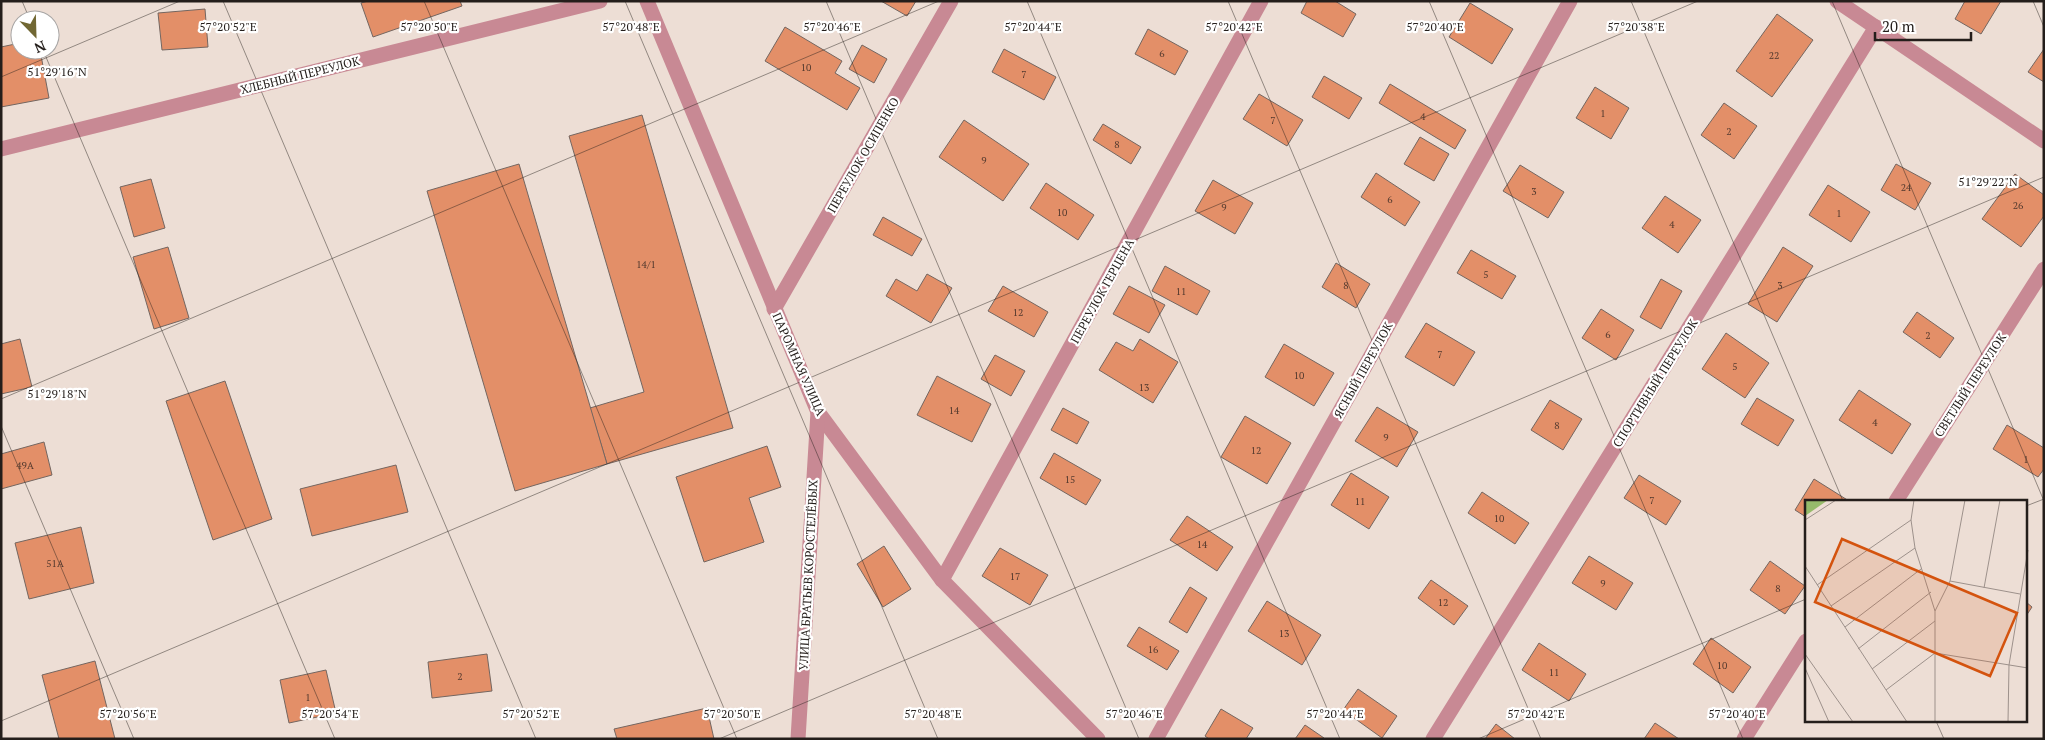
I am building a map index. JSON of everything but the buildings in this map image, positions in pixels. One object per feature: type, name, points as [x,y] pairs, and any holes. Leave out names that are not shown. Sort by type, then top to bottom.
[{"type":"street","name":"ХЛЕБНЫЙ ПЕРЕУЛОК","points":[[1,149],[600,1]]},
{"type":"street","name":"ПАРОМНАЯ УЛИЦА","points":[[647,1],[818,412],[942,580],[1098,739]]},
{"type":"street","name":"ПЕРЕУЛОК ОСИПЕНКО","points":[[774,309],[951,1]]},
{"type":"street","name":"ПЕРЕУЛОК ГЕРЦЕНА","points":[[942,580],[1262,1]]},
{"type":"street","name":"ЯСНЫЙ ПЕРЕУЛОК","points":[[1156,739],[1570,1]]},
{"type":"street","points":[[1837,1],[2044,141]]},
{"type":"street","name":"СПОРТИВНЫЙ ПЕРЕУЛОК","points":[[1434,739],[1876,27]]},
{"type":"street","name":"СВЕТЛЫЙ ПЕРЕУЛОК","points":[[1897,500],[2044,269]]},
{"type":"street","name":"УЛИЦА БРАТЬЕВ КОРОСТЕЛЁВЫХ","points":[[798,739],[818,412]]},
{"type":"street","points":[[1744,739],[1805,643]]}]
